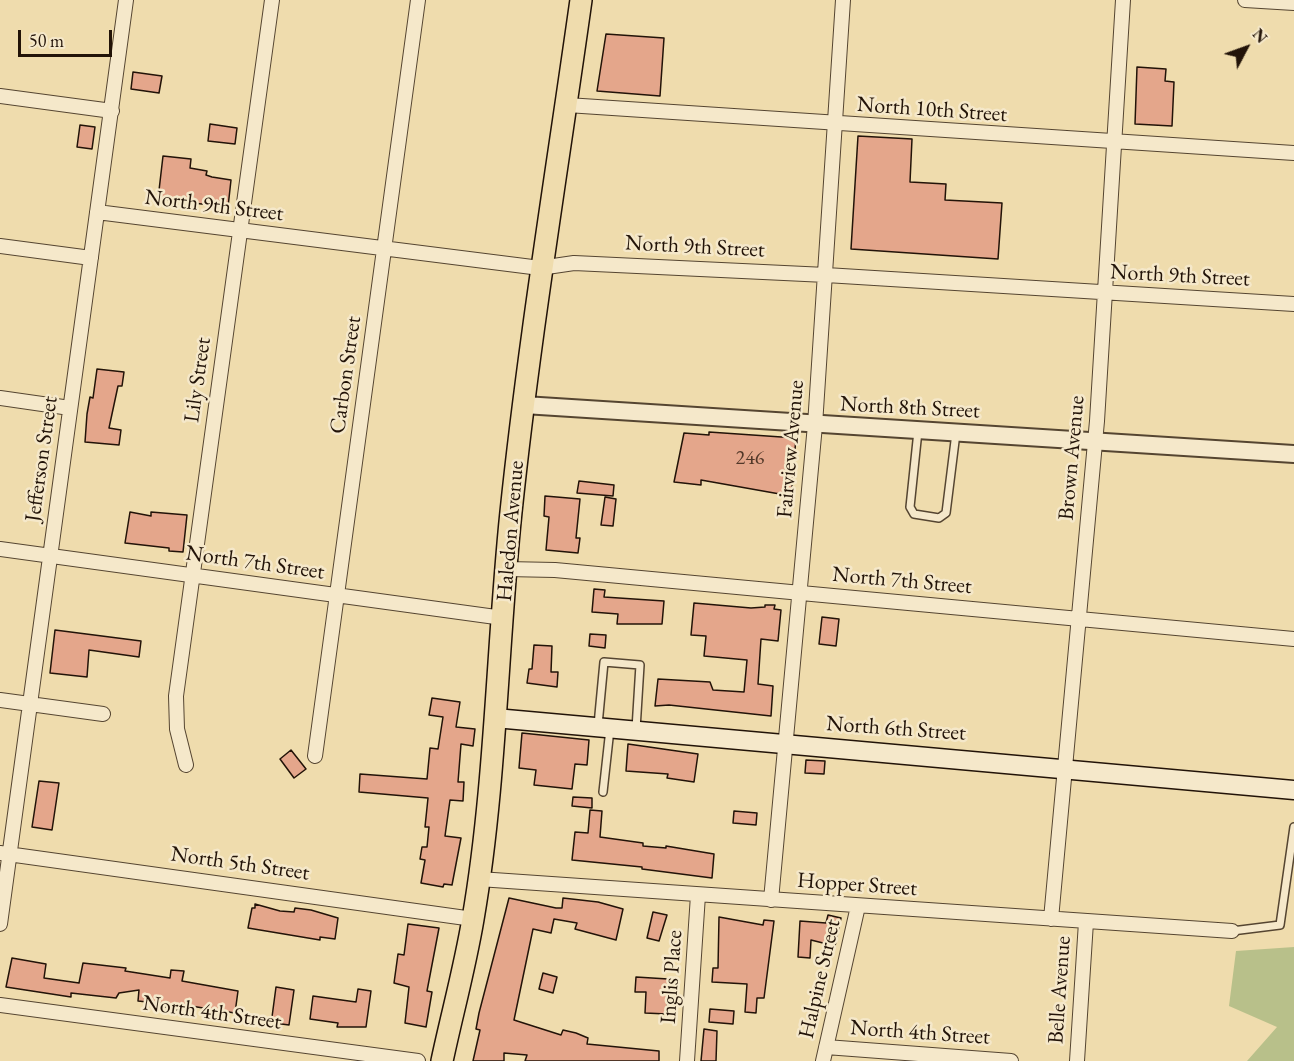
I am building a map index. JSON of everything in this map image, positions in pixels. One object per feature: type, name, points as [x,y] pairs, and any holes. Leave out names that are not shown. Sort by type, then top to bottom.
[{"type":"main road","name":"Haledon Avenue","points":[[442,1061],[473,919],[479,879],[495,718],[506,569],[524,405],[540,268],[567,105],[581,0]]},
{"type":"main road","name":"North 6th Street","points":[[495,718],[1294,789]]},
{"type":"street","name":"Jefferson Street","points":[[0,924],[5,854],[31,704],[126,0]]},
{"type":"street","name":"Lily Street","points":[[186,765],[177,729],[176,696],[272,0]]},
{"type":"street","name":"Carbon Street","points":[[315,756],[418,0]]},
{"type":"street","name":"Fairview Avenue","points":[[771,900],[815,425],[843,0]]},
{"type":"street","name":"Brown Avenue","points":[[1051,919],[1095,443],[1123,0]]},
{"type":"street","points":[[1245,0],[1294,3]]},
{"type":"street","points":[[0,96],[112,111]]},
{"type":"street","name":"North 10th Street","points":[[567,105],[836,125],[1294,153]]},
{"type":"street","name":"North 9th Street","points":[[97,212],[383,250],[540,268],[574,263],[826,275],[1294,304]]},
{"type":"street","points":[[0,246],[91,258]]},
{"type":"street","points":[[0,398],[70,408]]},
{"type":"street","name":"North 8th Street","points":[[524,405],[1294,454]]},
{"type":"street","name":"North 7th Street","points":[[0,549],[503,618]]},
{"type":"street","name":"North 7th Street","points":[[506,569],[555,570],[1294,639]]},
{"type":"street","points":[[0,700],[103,714]]},
{"type":"street","name":"North 5th Street","points":[[5,854],[473,919]]},
{"type":"street","name":"Hopper Street","points":[[479,879],[1232,931]]},
{"type":"street","name":"Inglis Place","points":[[687,1061],[698,895]]},
{"type":"street","name":"Halpine Street","points":[[825,1054],[858,906]]},
{"type":"street","name":"Belle Avenue","points":[[1077,1061],[1086,922]]},
{"type":"street","name":"North 4th Street","points":[[0,1005],[418,1061]]},
{"type":"street","name":"North 4th Street","points":[[825,1054],[1011,1061]]},
{"type":"lane","points":[[918,431],[910,507],[914,513],[939,518],[946,513],[956,433]]},
{"type":"lane","points":[[603,792],[604,662],[640,665],[636,729]]},
{"type":"lane","points":[[1232,931],[1280,925],[1294,827]]},
{"type":"green space","points":[[1294,947],[1294,1061],[1247,1061],[1277,1027],[1229,1006],[1236,951]]},
{"type":"building","points":[[606,34],[664,38],[660,96],[597,91]]},
{"type":"building","points":[[1137,67],[1166,69],[1165,81],[1174,82],[1172,126],[1135,124]]},
{"type":"building","points":[[133,72],[162,76],[159,93],[131,89]]},
{"type":"building","points":[[210,124],[237,128],[235,144],[208,141]]},
{"type":"building","points":[[80,125],[95,127],[92,149],[77,147]]},
{"type":"building","points":[[858,136],[912,139],[910,182],[946,184],[945,200],[1002,203],[998,259],[851,249]]},
{"type":"building","points":[[163,156],[191,159],[190,168],[207,171],[206,175],[212,177],[231,180],[228,207],[158,199]]},
{"type":"building","points":[[97,369],[124,372],[122,386],[118,386],[109,428],[121,430],[119,445],[85,442],[87,414],[90,397],[93,398]]},
{"type":"building","points":[[709,432],[796,438],[791,496],[701,480],[701,485],[674,482],[684,433],[709,435]]},
{"type":"building","points":[[579,481],[614,485],[613,496],[577,493]]},
{"type":"building","points":[[545,496],[580,499],[576,538],[580,538],[578,553],[546,550],[549,517],[544,516]]},
{"type":"building","points":[[605,497],[616,499],[613,526],[601,525]]},
{"type":"building","points":[[130,512],[151,516],[151,512],[187,515],[183,552],[169,551],[169,548],[125,543]]},
{"type":"building","points":[[594,589],[605,590],[604,597],[664,601],[662,624],[617,624],[618,614],[592,612]]},
{"type":"building","points":[[694,603],[751,608],[775,605],[774,609],[781,610],[778,641],[761,639],[758,684],[773,686],[771,716],[669,705],[655,706],[658,679],[710,682],[713,690],[744,692],[747,660],[704,656],[706,636],[691,635]]},
{"type":"building","points":[[822,617],[839,619],[836,646],[819,644]]},
{"type":"building","points":[[55,630],[141,641],[139,657],[89,650],[87,677],[50,673]]},
{"type":"building","points":[[590,634],[606,635],[605,648],[589,646]]},
{"type":"building","points":[[534,645],[552,646],[551,672],[558,672],[557,687],[527,683],[529,669],[532,669]]},
{"type":"building","points":[[432,698],[460,702],[456,727],[475,729],[473,746],[461,744],[458,782],[464,782],[463,801],[450,800],[445,836],[461,838],[452,885],[444,884],[443,887],[421,883],[425,860],[420,859],[422,847],[427,847],[429,827],[425,827],[428,798],[359,792],[360,774],[427,779],[430,748],[438,749],[443,717],[429,715]]},
{"type":"building","points":[[522,733],[589,740],[587,765],[575,764],[572,789],[534,785],[536,770],[519,768]]},
{"type":"building","points":[[628,744],[698,754],[694,782],[667,778],[668,774],[626,771]]},
{"type":"building","points":[[291,750],[306,769],[294,778],[280,759]]},
{"type":"building","points":[[806,760],[825,761],[824,774],[805,773]]},
{"type":"building","points":[[39,781],[59,783],[52,830],[32,827]]},
{"type":"building","points":[[573,797],[592,798],[592,808],[572,806]]},
{"type":"building","points":[[590,810],[602,811],[600,837],[643,843],[643,846],[666,848],[666,846],[714,854],[712,878],[642,869],[642,867],[572,860],[575,832],[588,833]]},
{"type":"building","points":[[734,811],[757,813],[756,825],[733,823]]},
{"type":"building","points":[[509,898],[556,908],[562,908],[563,898],[598,902],[623,909],[616,940],[575,929],[577,923],[554,919],[551,933],[533,929],[514,1020],[561,1035],[563,1030],[576,1033],[588,1038],[587,1044],[659,1051],[659,1061],[525,1061],[527,1055],[504,1053],[504,1061],[473,1061],[480,1030],[476,1029],[479,1013]]},
{"type":"building","points":[[255,904],[280,911],[294,912],[295,908],[311,910],[338,918],[335,939],[320,937],[320,940],[248,928]]},
{"type":"building","points":[[653,912],[667,915],[659,941],[647,938]]},
{"type":"building","points":[[828,915],[841,918],[835,946],[811,940],[810,958],[798,957],[800,921],[826,923]]},
{"type":"building","points":[[719,917],[763,925],[764,920],[774,921],[764,998],[757,998],[756,1013],[745,1012],[747,984],[712,982],[713,968],[718,968]]},
{"type":"building","points":[[408,924],[439,928],[427,991],[432,992],[426,1027],[405,1023],[409,987],[394,983],[398,954],[404,955]]},
{"type":"building","points":[[12,958],[46,964],[44,978],[79,983],[83,963],[126,968],[125,971],[170,978],[171,970],[184,971],[182,981],[238,991],[235,1013],[178,1004],[177,1010],[165,1007],[166,1004],[138,1001],[139,990],[119,993],[116,998],[71,993],[71,997],[6,987]]},
{"type":"building","points":[[543,973],[557,977],[553,993],[539,989]]},
{"type":"building","points":[[636,977],[668,979],[667,1014],[645,1013],[646,992],[635,992]]},
{"type":"building","points":[[276,987],[294,990],[289,1025],[274,1023],[272,1017]]},
{"type":"building","points":[[358,989],[371,991],[366,1027],[337,1027],[338,1023],[310,1019],[313,996],[356,1002]]},
{"type":"building","points":[[710,1009],[734,1011],[733,1024],[709,1022]]},
{"type":"building","points":[[704,1029],[717,1031],[716,1061],[701,1061]]}]
